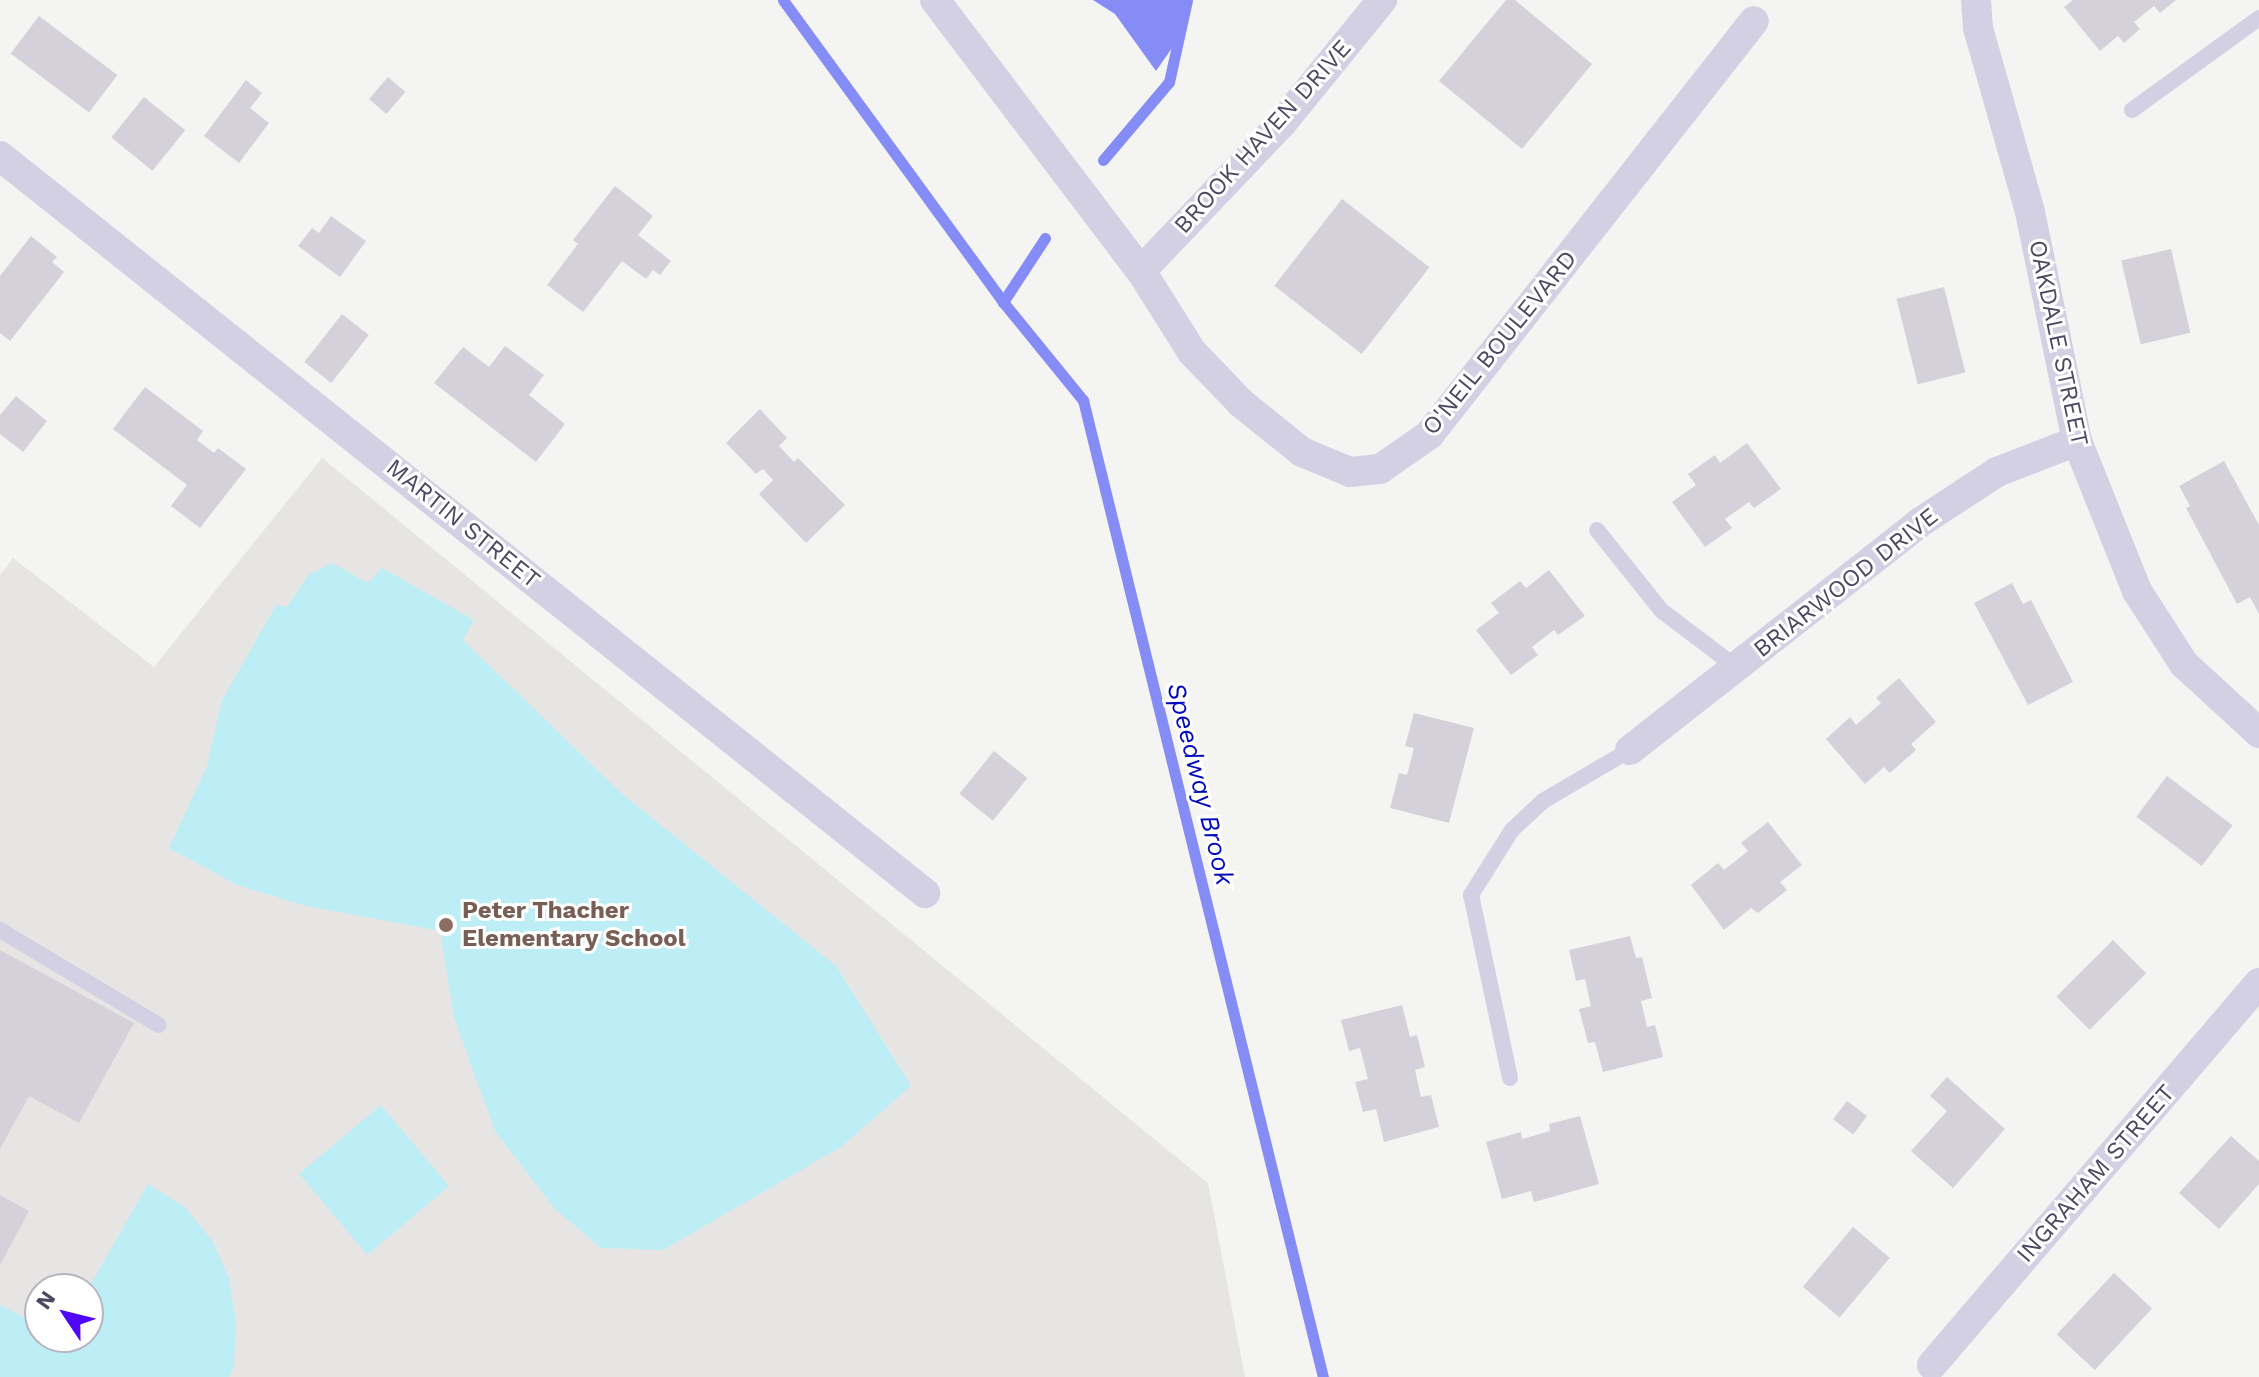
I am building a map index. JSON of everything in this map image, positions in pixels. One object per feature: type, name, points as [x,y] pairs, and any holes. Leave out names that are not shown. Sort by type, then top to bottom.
[{"type":"street","name":"O'NEIL BOULEVARD","points":[[935,0],[1141,271],[1192,352],[1241,403],[1302,452],[1350,472],[1380,469],[1429,435],[1754,21]]},
{"type":"street","name":"BROOK HAVEN DRIVE","points":[[1141,271],[1282,123],[1382,0]]},
{"type":"street","name":"OAKDALE STREET","points":[[1976,0],[1978,28],[2030,212],[2077,441],[2137,591],[2184,664],[2259,733]]},
{"type":"street","name":"MARTIN STREET","points":[[0,156],[925,893]]},
{"type":"street","name":"BRIARWOOD DRIVE","points":[[1630,750],[1919,523],[1997,472],[2077,441]]},
{"type":"street","name":"INGRAHAM STREET","points":[[1932,1365],[2259,983]]},
{"type":"lane","points":[[2132,110],[2259,18]]},
{"type":"lane","points":[[1597,530],[1662,611],[1736,667]]},
{"type":"lane","points":[[1510,1078],[1471,895],[1512,830],[1522,820],[1543,801],[1630,750]]},
{"type":"lane","points":[[0,930],[159,1025]]},
{"type":"shaded area","name":"Peter Thacher Elementary School","points":[[322,458],[1208,1183],[1245,1377],[0,1377],[0,575],[13,558],[154,667]]},
{"type":"shaded area","points":[[332,563],[368,583],[382,568],[474,620],[463,640],[621,793],[836,966],[911,1086],[841,1147],[663,1250],[601,1248],[555,1209],[495,1131],[454,1018],[440,931],[306,906],[237,885],[169,848],[207,766],[222,700],[276,605],[287,607],[309,574]]},
{"type":"shaded area","points":[[381,1105],[449,1186],[367,1255],[299,1174]]},
{"type":"shaded area","points":[[148,1184],[186,1208],[213,1242],[229,1278],[236,1322],[234,1366],[229,1377],[0,1377],[0,1305],[24,1318],[24,1353],[104,1353],[104,1273],[97,1273]]},
{"type":"water","points":[[1093,0],[1193,0],[1179,38],[1156,71],[1115,14]]},
{"type":"building","points":[[1506,0],[1515,0],[1592,64],[1522,149],[1439,81]]},
{"type":"building","points":[[2073,0],[2176,0],[2160,13],[2154,6],[2134,22],[2140,29],[2124,43],[2118,36],[2100,51],[2064,7]]},
{"type":"building","points":[[39,16],[117,75],[89,113],[11,54]]},
{"type":"building","points":[[388,77],[405,92],[386,114],[369,99]]},
{"type":"building","points":[[246,80],[262,93],[250,108],[269,123],[239,163],[204,136]]},
{"type":"building","points":[[144,97],[185,130],[152,171],[111,137]]},
{"type":"building","points":[[615,186],[653,216],[638,235],[671,261],[660,275],[653,270],[646,279],[622,261],[583,312],[547,285],[578,244],[573,240]]},
{"type":"building","points":[[1342,199],[1429,267],[1362,354],[1274,286]]},
{"type":"building","points":[[331,216],[366,241],[340,277],[298,246],[312,228],[319,233]]},
{"type":"building","points":[[31,236],[57,257],[52,262],[64,272],[10,341],[0,333],[0,276]]},
{"type":"building","points":[[2171,249],[2190,333],[2141,344],[2121,260]]},
{"type":"building","points":[[1944,287],[1965,372],[1918,384],[1896,299]]},
{"type":"building","points":[[342,314],[369,335],[331,383],[304,362]]},
{"type":"building","points":[[505,346],[544,375],[529,395],[565,424],[536,462],[434,383],[463,347],[489,367]]},
{"type":"building","points":[[145,387],[203,431],[197,440],[214,453],[218,448],[246,469],[200,528],[171,506],[187,485],[113,429]]},
{"type":"building","points":[[16,396],[47,421],[23,452],[0,434],[0,415]]},
{"type":"building","points":[[760,409],[787,438],[779,446],[794,462],[798,458],[845,505],[806,543],[759,494],[773,480],[763,469],[756,474],[726,443]]},
{"type":"building","points":[[1747,443],[1781,489],[1754,508],[1749,502],[1725,519],[1732,528],[1705,547],[1672,502],[1696,485],[1688,474],[1715,455],[1720,463]]},
{"type":"building","points":[[2224,461],[2259,525],[2259,614],[2250,597],[2237,604],[2186,508],[2190,506],[2179,486]]},
{"type":"building","points":[[1549,570],[1585,616],[1558,635],[1554,630],[1532,647],[1538,655],[1511,675],[1476,630],[1499,613],[1491,603],[1520,581],[1526,588]]},
{"type":"building","points":[[2012,583],[2023,604],[2031,600],[2073,682],[2028,705],[1974,603]]},
{"type":"building","points":[[1899,678],[1936,722],[1911,744],[1916,750],[1890,773],[1884,767],[1865,784],[1826,739],[1850,717],[1856,725],[1881,703],[1876,698]]},
{"type":"building","points":[[1414,713],[1474,728],[1449,823],[1390,808],[1399,773],[1407,775],[1414,748],[1405,746]]},
{"type":"building","points":[[994,751],[1027,778],[993,821],[959,794]]},
{"type":"building","points":[[2167,776],[2232,825],[2202,866],[2136,817]]},
{"type":"building","points":[[1768,822],[1802,865],[1780,882],[1787,890],[1758,913],[1751,908],[1724,930],[1691,885],[1718,863],[1724,870],[1748,851],[1741,843]]},
{"type":"building","points":[[1630,936],[1636,958],[1642,957],[1652,998],[1641,1001],[1647,1027],[1655,1025],[1663,1057],[1603,1072],[1595,1042],[1588,1043],[1579,1009],[1591,1006],[1585,979],[1576,981],[1569,950]]},
{"type":"building","points":[[2113,940],[2146,973],[2090,1030],[2056,997]]},
{"type":"building","points":[[0,950],[134,1023],[79,1123],[29,1096],[0,1149]]},
{"type":"building","points":[[1402,1005],[1410,1037],[1417,1035],[1425,1067],[1415,1070],[1421,1097],[1431,1095],[1439,1127],[1384,1142],[1376,1109],[1363,1112],[1355,1082],[1368,1079],[1360,1048],[1349,1051],[1341,1020]]},
{"type":"building","points":[[1947,1077],[2005,1129],[1953,1188],[1911,1151],[1947,1111],[1930,1096]]},
{"type":"building","points":[[1847,1101],[1867,1116],[1853,1134],[1833,1119]]},
{"type":"building","points":[[1580,1116],[1599,1184],[1534,1202],[1531,1191],[1502,1199],[1486,1142],[1521,1132],[1522,1139],[1550,1131],[1549,1124]]},
{"type":"building","points":[[2231,1136],[2259,1161],[2259,1184],[2219,1229],[2179,1193]]},
{"type":"building","points":[[0,1195],[29,1211],[0,1265]]},
{"type":"building","points":[[1853,1227],[1890,1258],[1840,1318],[1803,1287]]},
{"type":"building","points":[[2114,1273],[2152,1308],[2095,1370],[2057,1334]]},
{"type":"waterway","points":[[783,0],[1003,302]]},
{"type":"waterway","name":"Speedway Brook","points":[[1103,160],[1169,82],[1187,0]]},
{"type":"waterway","name":"Speedway Brook","points":[[1045,238],[1003,302],[1083,400],[1323,1377]]},
{"type":"place","name":"Peter Thacher Elementary School","points":[[446,925]]}]
